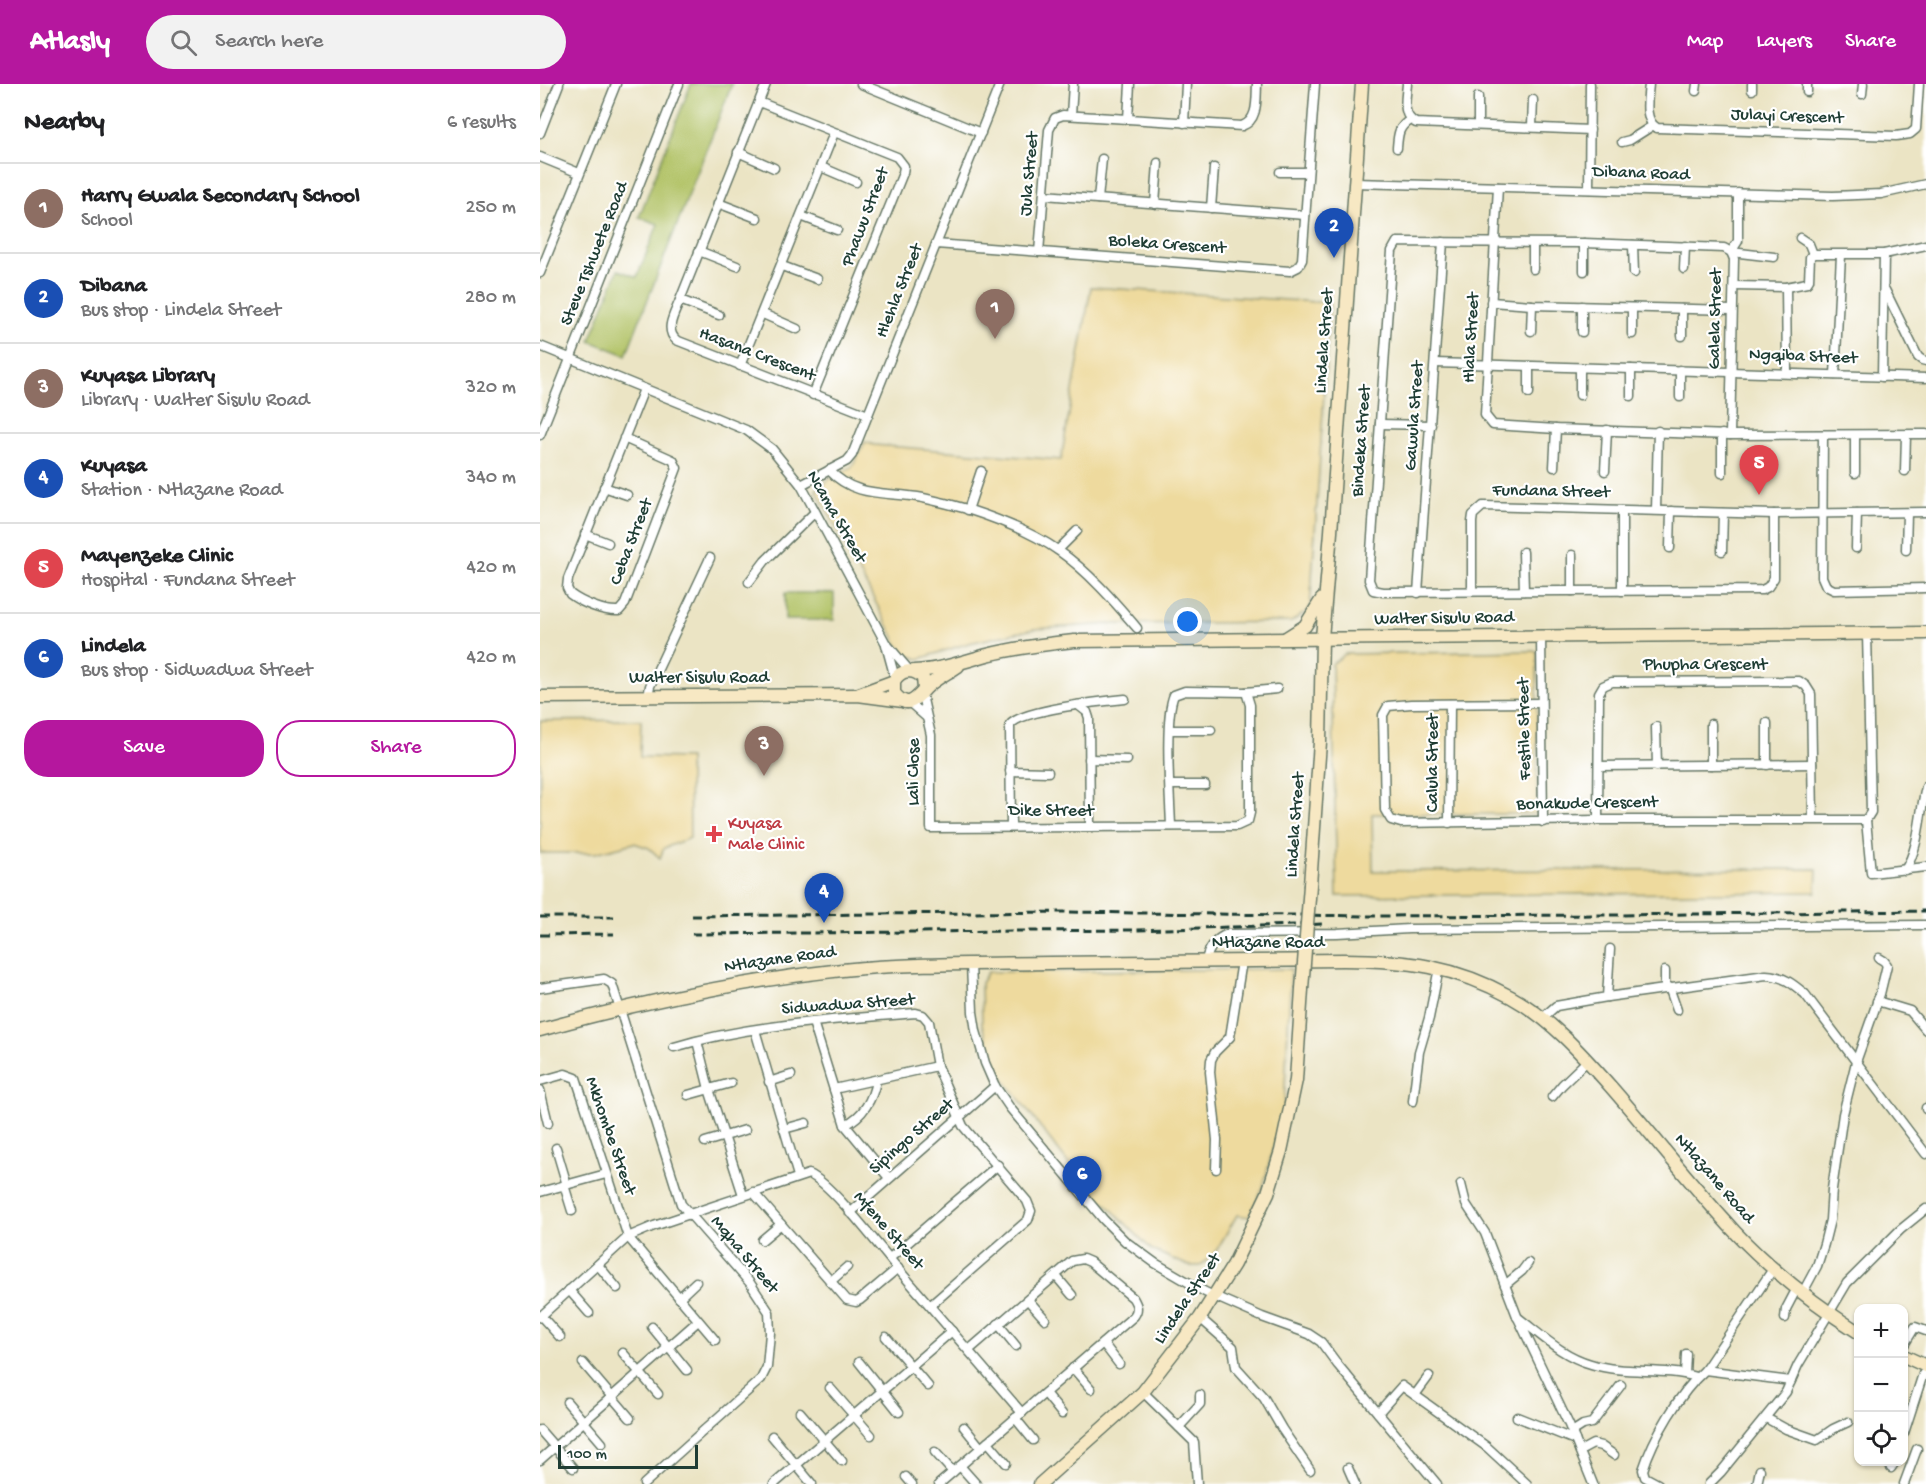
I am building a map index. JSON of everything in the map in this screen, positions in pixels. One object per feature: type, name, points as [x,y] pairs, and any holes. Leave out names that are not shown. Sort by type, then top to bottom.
[{"type":"street","points":[[540,133],[559,84]]},
{"type":"street","points":[[540,273],[616,84]]},
{"type":"street","name":"Steve Tshwete Road","points":[[540,435],[680,84]]},
{"type":"street","name":"Hasana Crescent","points":[[766,84],[670,326],[673,338],[868,415]]},
{"type":"street","points":[[861,84],[981,133]]},
{"type":"street","name":"Hlehla Street","points":[[801,485],[847,461],[852,455],[1000,84]]},
{"type":"street","points":[[1073,84],[1071,115],[1236,126],[1247,124],[1253,117],[1257,84]]},
{"type":"street","points":[[1128,119],[1130,84]]},
{"type":"street","points":[[1184,123],[1186,84]]},
{"type":"street","name":"Boleka Crescent","points":[[936,244],[1290,271],[1298,267],[1302,261],[1315,84]]},
{"type":"street","name":"Lindela Street","points":[[1040,1484],[1143,1392],[1200,1318],[1234,1264],[1250,1233],[1268,1193],[1281,1151],[1296,1080],[1320,742],[1322,638],[1362,84]]},
{"type":"street","points":[[1407,84],[1406,108],[1410,120]]},
{"type":"street","points":[[1589,189],[1590,84]]},
{"type":"street","points":[[1622,142],[1630,140],[1652,126],[1648,115],[1649,84]]},
{"type":"street","points":[[1862,94],[1863,84]]},
{"type":"street","name":"Julayi Crescent","points":[[1652,126],[1665,130],[1904,136],[1914,133],[1917,124],[1919,84]]},
{"type":"street","points":[[1478,97],[1478,125]]},
{"type":"street","points":[[1532,126],[1533,100]]},
{"type":"street","name":"Phawu Street","points":[[759,102],[897,157],[903,163],[904,170],[813,394]]},
{"type":"street","name":"Jula Street","points":[[1040,252],[1050,126],[1058,116],[1071,115]]},
{"type":"street","points":[[1397,148],[1399,130],[1402,124],[1410,120],[1422,124],[1532,126],[1590,130]]},
{"type":"street","points":[[740,366],[763,314],[834,133]]},
{"type":"street","points":[[738,153],[774,168]]},
{"type":"street","points":[[540,157],[579,173]]},
{"type":"street","points":[[1098,199],[1102,159]]},
{"type":"street","points":[[1155,204],[1158,163]]},
{"type":"street","points":[[821,167],[856,182]]},
{"type":"street","points":[[1211,208],[1214,168]]},
{"type":"street","points":[[1280,172],[1308,172]]},
{"type":"street","name":"Dibana Road","points":[[1354,183],[1860,196],[1905,190],[1926,184]]},
{"type":"street","name":"Hlala Street","points":[[1498,187],[1485,415],[1489,422],[1499,426],[1556,429],[1726,434],[1926,434]]},
{"type":"street","points":[[1738,194],[1738,241],[1731,252],[1774,257]]},
{"type":"street","points":[[1044,195],[1305,215]]},
{"type":"street","points":[[718,203],[757,218]]},
{"type":"street","points":[[801,216],[837,230]]},
{"type":"street","points":[[1800,238],[1809,244],[1813,254]]},
{"type":"street","name":"Bindeka Street","points":[[1495,244],[1408,241],[1397,243],[1393,247],[1369,580],[1373,590],[1418,592],[1762,590],[1768,587],[1774,578],[1774,514]]},
{"type":"street","name":"Gawula Street","points":[[1418,592],[1443,243]]},
{"type":"street","points":[[1584,243],[1584,271]]},
{"type":"street","name":"Galela Street","points":[[1495,244],[1584,243],[1684,246],[1724,248],[1731,252],[1734,259],[1732,372],[1726,434]]},
{"type":"street","points":[[1533,244],[1533,269]]},
{"type":"street","points":[[1633,245],[1634,273]]},
{"type":"street","name":"Galela Street","points":[[1684,246],[1684,269]]},
{"type":"street","points":[[1813,254],[1884,254],[1925,249]]},
{"type":"street","points":[[699,251],[737,266]]},
{"type":"street","points":[[1734,286],[1786,287],[1807,284],[1810,257],[1813,254]]},
{"type":"street","points":[[1882,377],[1884,254]]},
{"type":"street","points":[[1835,375],[1841,255]]},
{"type":"street","points":[[782,266],[817,279]]},
{"type":"street","points":[[1786,287],[1787,372]]},
{"type":"street","points":[[1884,287],[1918,357],[1926,361]]},
{"type":"street","name":"Hasana Crescent","points":[[680,300],[719,315]]},
{"type":"street","points":[[1491,302],[1732,310]]},
{"type":"street","points":[[1531,331],[1532,305]]},
{"type":"street","points":[[1582,306],[1582,332]]},
{"type":"street","points":[[1632,308],[1632,334]]},
{"type":"street","points":[[1682,309],[1683,336]]},
{"type":"street","points":[[763,314],[797,329]]},
{"type":"street","name":"Ncama Street","points":[[540,346],[746,430],[772,448],[801,485],[885,642],[895,679]]},
{"type":"street","name":"Ngqiba Street","points":[[1435,363],[1926,378]]},
{"type":"street","points":[[1529,366],[1529,393]]},
{"type":"street","points":[[1580,368],[1580,395]]},
{"type":"street","points":[[1631,369],[1631,396]]},
{"type":"street","points":[[1680,370],[1680,397]]},
{"type":"street","name":"Ceba Street","points":[[624,438],[673,460],[678,468],[625,604],[619,610],[611,611],[575,598],[567,588],[568,579],[585,534],[604,487],[624,438],[644,389]]},
{"type":"street","points":[[1380,424],[1431,425]]},
{"type":"street","points":[[1554,466],[1556,429]]},
{"type":"street","points":[[1605,471],[1607,430]]},
{"type":"street","points":[[1656,510],[1658,431]]},
{"type":"street","points":[[1722,473],[1726,434]]},
{"type":"street","points":[[1823,435],[1822,577],[1827,586],[1834,590],[1926,588]]},
{"type":"street","points":[[1855,435],[1855,473]]},
{"type":"street","points":[[1905,471],[1906,435]]},
{"type":"street","points":[[830,470],[840,481],[861,491],[922,498],[968,510],[1010,525],[1058,550],[1082,569],[1137,628]]},
{"type":"street","points":[[968,510],[981,471]]},
{"type":"street","name":"Ceba Street","points":[[604,487],[627,495]]},
{"type":"street","name":"Fundana Street","points":[[1472,591],[1473,515],[1479,508],[1490,506],[1774,514],[1926,512]]},
{"type":"street","points":[[1622,510],[1622,591]]},
{"type":"street","points":[[1670,548],[1671,511]]},
{"type":"street","points":[[749,582],[765,561],[815,512]]},
{"type":"street","points":[[1722,551],[1723,513]]},
{"type":"street","points":[[1856,548],[1857,513]]},
{"type":"street","points":[[1906,550],[1907,513]]},
{"type":"street","points":[[1058,550],[1077,531]]},
{"type":"street","name":"Ceba Street","points":[[585,534],[608,543]]},
{"type":"street","points":[[1523,552],[1524,591]]},
{"type":"street","points":[[1572,555],[1572,591]]},
{"type":"street","points":[[648,696],[650,686],[710,558]]},
{"type":"street","points":[[1285,639],[1309,622],[1325,593]]},
{"type":"street","points":[[1867,633],[1871,812],[1866,820],[1871,873],[1926,867]]},
{"type":"street","name":"Walter Sisulu Road","points":[[911,671],[965,662],[1029,647],[1074,641],[1926,633]]},
{"type":"street","name":"Festile Street","points":[[1540,636],[1543,822]]},
{"type":"street","name":"Ncama Street","points":[[885,642],[911,671]]},
{"type":"street","name":"Walter Sisulu Road","points":[[923,692],[965,662]]},
{"type":"street","points":[[911,671],[923,678],[923,692],[916,700],[906,701],[894,693],[895,679],[900,673],[911,671]]},
{"type":"street","name":"Walter Sisulu Road","points":[[858,695],[895,679]]},
{"type":"street","name":"Phupha Crescent","points":[[1598,820],[1599,693],[1603,686],[1612,682],[1799,681],[1811,694],[1813,819]]},
{"type":"street","points":[[1171,826],[1170,730],[1174,695],[1185,691],[1246,692],[1277,689]]},
{"type":"street","name":"Lali Close","points":[[923,692],[931,735],[931,828]]},
{"type":"street","name":"Dike Street","points":[[931,828],[1237,826],[1248,821],[1250,813],[1250,705],[1246,692]]},
{"type":"street","name":"Walter Sisulu Road","points":[[540,697],[858,695],[906,701]]},
{"type":"street","points":[[1011,827],[1010,725],[1013,721],[1027,715],[1125,699]]},
{"type":"street","name":"Lali Close","points":[[906,701],[926,717]]},
{"type":"street","name":"Bonakude Crescent","points":[[1541,702],[1392,704],[1388,706],[1383,715],[1387,815],[1394,822],[1401,823],[1866,820]]},
{"type":"street","name":"Calula Street","points":[[1449,823],[1450,704]]},
{"type":"street","points":[[1078,705],[1087,711],[1089,718],[1090,827]]},
{"type":"street","points":[[1767,723],[1767,765]]},
{"type":"street","points":[[1711,724],[1711,765]]},
{"type":"street","points":[[1656,727],[1657,766]]},
{"type":"street","points":[[1170,730],[1211,730]]},
{"type":"street","points":[[1089,759],[1127,760]]},
{"type":"street","points":[[1599,766],[1812,764]]},
{"type":"street","points":[[1010,771],[1048,772]]},
{"type":"street","points":[[1170,785],[1205,785]]},
{"type":"street","points":[[1905,870],[1913,856],[1926,788]]},
{"type":"street","points":[[1206,962],[1214,943],[1220,936],[1228,934],[1337,933],[1409,929],[1926,925]]},
{"type":"street","points":[[1607,997],[1610,949]]},
{"type":"street","points":[[1785,1318],[1786,1309],[1817,1266],[1830,1220],[1843,1114],[1856,1062],[1887,965],[1879,958]]},
{"type":"street","points":[[1216,1169],[1217,1140],[1210,1072],[1211,1060],[1215,1052],[1230,1036],[1242,961]]},
{"type":"street","name":"Ntlazane Road","points":[[540,1030],[698,990],[776,978],[878,967],[971,964],[1388,961],[1409,962],[1439,968],[1494,988],[1526,1006],[1562,1034],[1734,1231],[1799,1292],[1854,1329]]},
{"type":"street","points":[[971,964],[976,1031],[985,1063],[995,1086],[1010,1108],[1068,1178],[1125,1241],[1155,1263],[1213,1296],[1321,1342],[1437,1484]]},
{"type":"street","points":[[1413,1101],[1419,1052],[1429,1018],[1439,968]]},
{"type":"street","points":[[1665,971],[1667,988],[1677,1010]]},
{"type":"street","points":[[1548,1012],[1556,1006],[1607,997],[1766,975],[1780,976],[1805,994],[1926,1154]]},
{"type":"street","name":"Mqha Street","points":[[540,988],[604,979],[611,983],[621,1008],[681,1203],[764,1301],[770,1320],[767,1367],[757,1384],[647,1483]]},
{"type":"street","points":[[1877,1001],[1910,1011],[1926,1030]]},
{"type":"street","name":"Sidwadwa Street","points":[[674,1047],[755,1030],[813,1022],[916,1013],[923,1015],[928,1022],[937,1066],[963,1126],[1030,1206],[1031,1216],[931,1305]]},
{"type":"street","points":[[813,1022],[845,1125],[889,1178]]},
{"type":"street","points":[[560,1337],[541,1317],[628,1237],[798,1176],[755,1030]]},
{"type":"street","points":[[697,1041],[709,1089],[744,1195]]},
{"type":"street","points":[[1552,1097],[1562,1084],[1587,1061]]},
{"type":"street","points":[[834,1089],[937,1066]]},
{"type":"street","name":"Mkhombe Street","points":[[540,1082],[565,1074],[576,1078],[628,1237]]},
{"type":"street","points":[[769,1082],[791,1075]]},
{"type":"street","points":[[845,1125],[855,1119],[871,1100],[876,1080]]},
{"type":"street","points":[[688,1095],[731,1083]]},
{"type":"street","name":"Sipingo Street","points":[[850,1212],[995,1086]]},
{"type":"street","points":[[540,1090],[548,1123]]},
{"type":"street","points":[[784,1129],[806,1123]]},
{"type":"street","points":[[705,1142],[745,1130]]},
{"type":"street","points":[[556,1148],[572,1210]]},
{"type":"street","points":[[890,1258],[998,1165]]},
{"type":"street","points":[[540,1192],[606,1174]]},
{"type":"street","name":"Mfene Street","points":[[798,1176],[808,1174],[817,1177],[850,1212],[969,1350],[1018,1415],[1033,1440]]},
{"type":"street","points":[[1461,1184],[1466,1203],[1485,1233],[1517,1316],[1593,1484]]},
{"type":"street","points":[[753,1192],[844,1298],[856,1302],[898,1268]]},
{"type":"street","points":[[1709,1484],[1786,1392],[1828,1313],[1847,1283],[1900,1230],[1926,1209]]},
{"type":"street","points":[[762,1239],[781,1224]]},
{"type":"street","points":[[628,1237],[715,1340]]},
{"type":"street","points":[[939,1484],[1134,1316],[1137,1308],[1133,1298],[1090,1262],[1083,1259],[1072,1261],[969,1350]]},
{"type":"street","points":[[1505,1285],[1522,1271],[1527,1263]]},
{"type":"street","points":[[598,1265],[617,1288]]},
{"type":"street","points":[[830,1282],[847,1267]]},
{"type":"street","points":[[1658,1484],[1645,1477],[1644,1466],[1666,1422],[1696,1377],[1705,1370],[1773,1269]]},
{"type":"street","points":[[1056,1276],[1072,1295]]},
{"type":"street","points":[[679,1298],[696,1282]]},
{"type":"street","points":[[569,1290],[589,1313]]},
{"type":"street","points":[[1028,1300],[1045,1319]]},
{"type":"street","points":[[1517,1316],[1559,1349],[1588,1364],[1622,1370],[1685,1374],[1696,1377]]},
{"type":"street","points":[[1200,1318],[1233,1347],[1236,1367],[1264,1398],[1310,1470]]},
{"type":"street","points":[[540,1460],[698,1321]]},
{"type":"street","points":[[998,1324],[1017,1346]]},
{"type":"street","points":[[1908,1338],[1915,1327],[1926,1331]]},
{"type":"street","points":[[652,1328],[687,1370]]},
{"type":"street","points":[[774,1484],[952,1331]]},
{"type":"street","points":[[886,1337],[928,1386]]},
{"type":"street","points":[[1102,1342],[1119,1364]]},
{"type":"street","points":[[623,1353],[658,1394]]},
{"type":"street","points":[[1685,1374],[1686,1354]]},
{"type":"street","points":[[1907,1358],[1924,1370],[1908,1420]]},
{"type":"street","points":[[859,1362],[899,1412]]},
{"type":"street","points":[[583,1363],[630,1418]]},
{"type":"street","points":[[1073,1368],[1091,1389]]},
{"type":"street","points":[[1705,1370],[1791,1381]]},
{"type":"street","points":[[1415,1395],[1429,1376]]},
{"type":"street","points":[[1573,1436],[1583,1425],[1592,1423],[1621,1385]]},
{"type":"street","points":[[1378,1413],[1402,1386],[1487,1447],[1521,1482]]},
{"type":"street","points":[[830,1388],[871,1436]]},
{"type":"street","points":[[1045,1392],[1062,1414]]},
{"type":"street","points":[[1143,1392],[1194,1442],[1197,1484]]},
{"type":"street","points":[[1179,1427],[1200,1404],[1200,1395]]},
{"type":"street","points":[[567,1402],[602,1443]]},
{"type":"street","points":[[800,1412],[842,1461]]},
{"type":"street","points":[[1517,1417],[1573,1436]]},
{"type":"street","points":[[1766,1418],[1786,1429],[1817,1440],[1848,1422]]},
{"type":"street","points":[[964,1427],[1006,1463]]},
{"type":"street","points":[[540,1430],[573,1468]]},
{"type":"street","points":[[771,1436],[812,1484]]},
{"type":"street","points":[[1580,1451],[1593,1444],[1601,1446],[1614,1455]]},
{"type":"street","points":[[1904,1484],[1917,1449]]},
{"type":"street","points":[[935,1452],[976,1484]]},
{"type":"street","points":[[1348,1468],[1355,1484]]},
{"type":"street","points":[[1757,1484],[1760,1470]]},
{"type":"green space","points":[[691,84],[732,84],[626,355],[590,341],[618,270],[637,277],[658,224],[639,217]]},
{"type":"green space","points":[[785,593],[834,593],[834,620],[785,620]]},
{"type":"sand","points":[[1091,287],[1330,303],[1310,609],[1291,622],[1111,624],[1034,629],[969,643],[919,659],[903,654],[816,490],[852,467],[865,442],[874,445],[1061,460]]},
{"type":"sand","points":[[1537,651],[1537,814],[1372,814],[1373,871],[1817,869],[1816,892],[1337,896],[1332,664],[1345,654]]},
{"type":"sand","points":[[641,720],[640,757],[689,758],[690,838],[664,848],[660,858],[649,848],[634,843],[595,853],[540,853],[540,721]]},
{"type":"sand","points":[[1291,969],[1284,1106],[1263,1187],[1249,1217],[1237,1215],[1215,1253],[1200,1266],[1189,1266],[1152,1250],[1078,1176],[996,1069],[982,1025],[981,983],[988,972]]},
{"type":"railway","points":[[692,916],[1064,912],[1369,916],[1926,911]]},
{"type":"railway","points":[[540,917],[614,917]]},
{"type":"railway","points":[[692,934],[1136,930],[1325,924]]},
{"type":"railway","points":[[540,935],[614,934]]},
{"type":"place","name":"Dibana","points":[[1334,258]]},
{"type":"place","name":"Harry Gwala Secondary School","points":[[995,339]]},
{"type":"place","name":"Mayenzeke Clinic","points":[[1759,495]]},
{"type":"place","name":"Kuyasa Library","points":[[764,776]]},
{"type":"place","name":"Kuyasa Male Clinic","points":[[714,834]]},
{"type":"place","name":"Kuyasa","points":[[824,923]]},
{"type":"place","name":"Lindela","points":[[1082,1206]]}]
